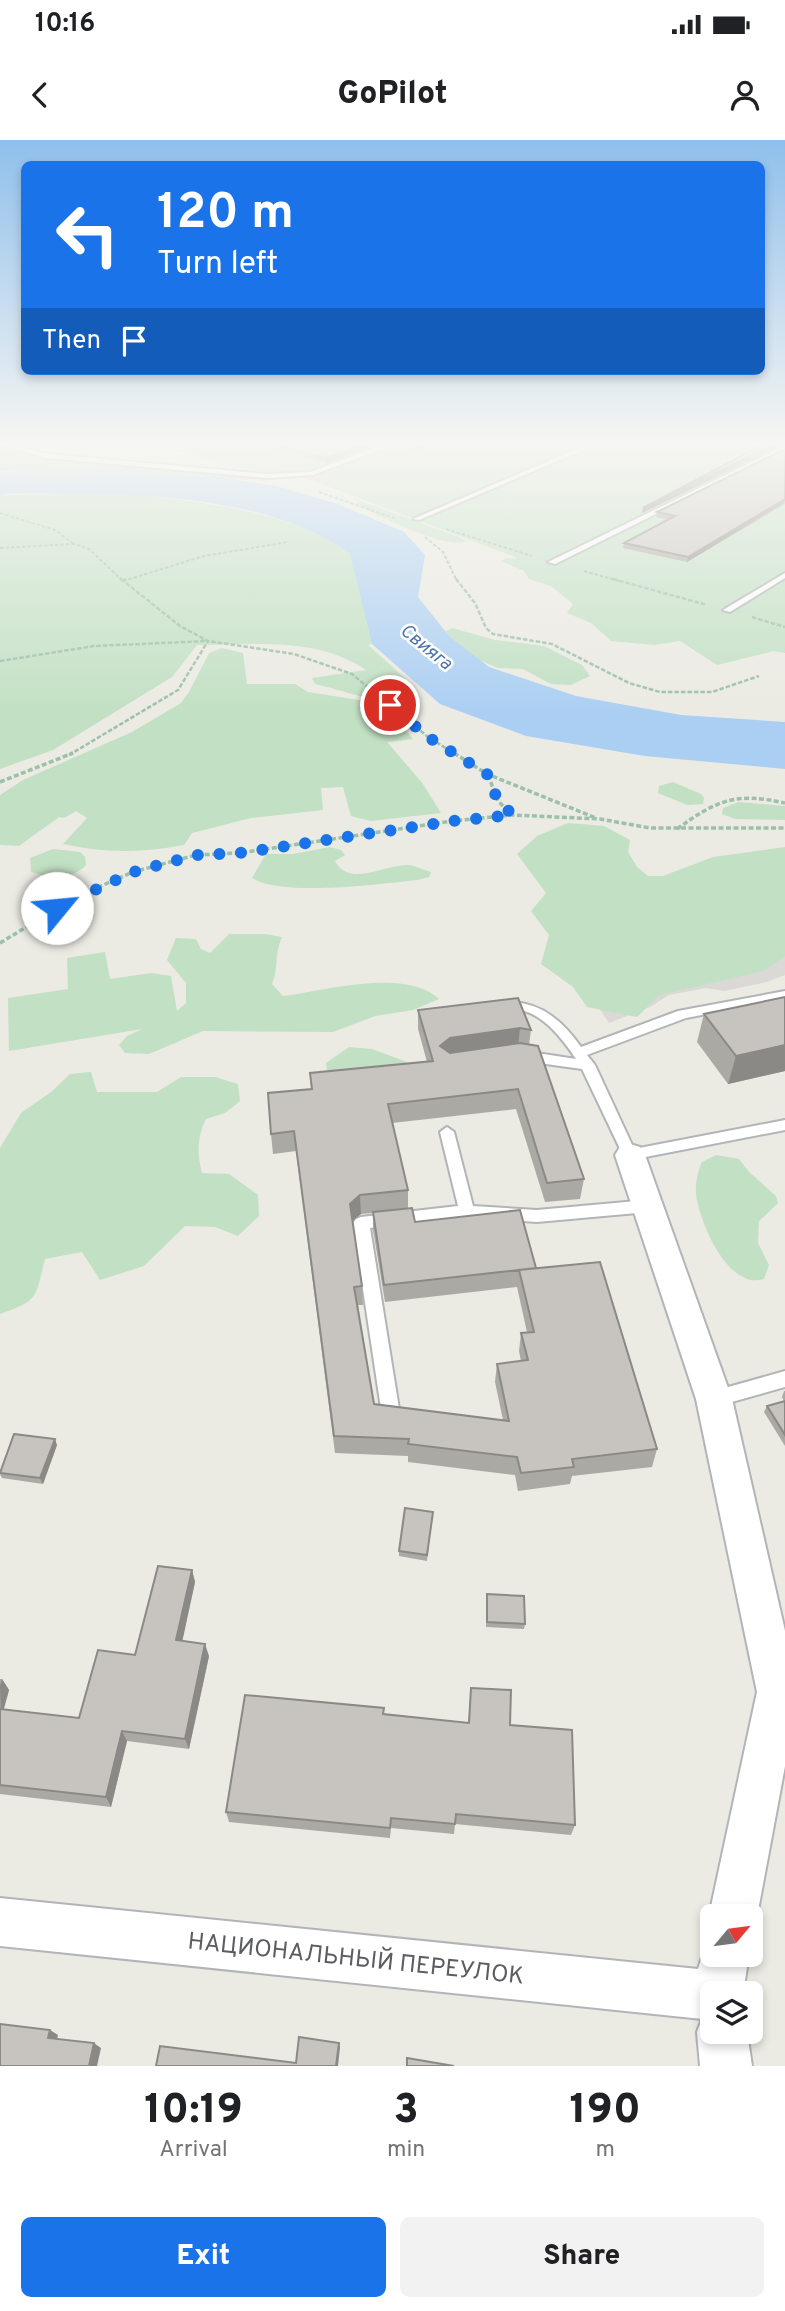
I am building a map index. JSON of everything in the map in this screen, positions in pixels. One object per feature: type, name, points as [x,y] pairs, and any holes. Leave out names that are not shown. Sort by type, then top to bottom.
[{"type":"street","points":[[630,1155],[714,1399],[778,1692],[735,1904]]},
{"type":"street","name":"НАЦИОНАЛЬНЫЙ ПЕРЕУЛОК","points":[[0,1922],[700,1994]]},
{"type":"street","points":[[723,2044],[726,2066]]},
{"type":"lane","points":[[552,562],[614,532]]},
{"type":"lane","points":[[727,610],[785,575]]},
{"type":"lane","points":[[505,1057],[518,1055],[585,1059],[683,1014],[785,995]]},
{"type":"lane","points":[[488,1008],[514,1003],[546,1016],[585,1059],[630,1155],[785,1125]]},
{"type":"lane","points":[[447,1132],[467,1212]]},
{"type":"lane","points":[[391,1415],[361,1223],[467,1212],[537,1216],[648,1206]]},
{"type":"lane","points":[[714,1399],[785,1379]]},
{"type":"path","points":[[58,532],[98,556],[122,581],[180,626],[208,640]]},
{"type":"path","points":[[457,532],[552,562],[785,627]]},
{"type":"path","points":[[423,536],[444,550],[457,581],[479,609],[480,621],[486,630],[493,634],[551,644],[632,685],[662,692],[693,694],[721,690],[742,686],[759,676]]},
{"type":"path","points":[[122,581],[157,566],[201,554],[288,542]]},
{"type":"path","points":[[0,548],[75,544]]},
{"type":"path","points":[[0,782],[82,750],[178,690],[208,640]]},
{"type":"path","points":[[0,661],[94,646],[208,640],[293,653],[352,674],[428,737],[487,774],[600,819]]},
{"type":"path","points":[[487,774],[498,801],[513,815]]},
{"type":"path","points":[[677,829],[723,798],[748,797],[785,803]]},
{"type":"path","points":[[0,943],[76,897],[133,872],[196,855],[240,853],[453,821],[513,815],[600,819],[650,828],[785,828]]},
{"type":"shaded area","points":[[785,955],[785,975],[767,982],[724,991],[706,988],[669,995],[650,1007],[609,1023],[599,1008]]},
{"type":"green space","points":[[0,532],[310,532],[351,554],[372,644],[368,645],[416,688],[376,698],[315,684],[312,678],[366,670],[347,659],[306,647],[263,644],[197,645],[172,677],[53,750],[0,769]]},
{"type":"green space","points":[[416,532],[445,532],[466,541],[457,543]]},
{"type":"green space","points":[[449,532],[785,532],[785,653],[774,651],[717,665],[680,641],[654,645],[611,641],[591,623],[567,613],[573,604],[551,586],[529,579],[524,571],[501,561],[507,558],[517,559]]},
{"type":"green space","points":[[452,628],[495,640],[544,646],[582,665],[590,676],[571,685],[551,684],[523,669],[498,668],[467,655],[442,633]]},
{"type":"green space","points":[[222,648],[243,653],[247,684],[295,684],[308,692],[372,702],[399,723],[413,739],[387,742],[423,784],[441,813],[371,821],[351,816],[343,787],[321,788],[323,810],[251,818],[192,833],[184,845],[124,851],[63,844],[87,818],[76,811],[64,818],[59,817],[19,846],[0,845],[0,795],[23,780],[132,732],[181,703],[209,653]]},
{"type":"green space","points":[[673,782],[701,794],[704,798],[703,804],[687,805],[658,793],[659,786]]},
{"type":"green space","points":[[739,802],[785,806],[785,820],[735,819],[722,814],[723,808]]},
{"type":"green space","points":[[568,823],[604,826],[630,840],[628,852],[637,867],[648,876],[663,876],[713,857],[785,847],[785,956],[763,971],[659,995],[637,1017],[587,1007],[573,987],[541,964],[549,935],[531,911],[546,893],[517,854],[537,836]]},
{"type":"green space","points":[[330,847],[341,850],[345,855],[335,861],[350,873],[369,873],[400,865],[431,872],[429,877],[417,880],[332,888],[286,887],[266,884],[252,878],[266,854],[293,854]]},
{"type":"green space","points":[[53,849],[80,852],[85,857],[86,865],[74,873],[60,876],[31,872],[30,858]]},
{"type":"green space","points":[[229,934],[282,937],[272,984],[283,996],[341,986],[385,983],[406,984],[424,989],[439,999],[413,1010],[375,1016],[333,1032],[203,1031],[149,1054],[125,1053],[119,1045],[127,1036],[142,1029],[9,1051],[8,998],[68,989],[67,958],[105,952],[110,979],[151,973],[171,976],[177,1011],[186,1003],[186,983],[167,960],[176,938],[196,939],[201,949],[210,953]]},
{"type":"green space","points":[[349,1047],[372,1049],[407,1062],[409,1072],[342,1075],[327,1071],[326,1063]]},
{"type":"green space","points":[[91,1072],[97,1092],[157,1092],[181,1077],[215,1077],[238,1084],[240,1101],[225,1113],[206,1119],[199,1139],[199,1159],[202,1173],[229,1174],[258,1195],[259,1216],[238,1236],[215,1227],[185,1226],[144,1266],[100,1280],[82,1252],[45,1259],[34,1296],[22,1305],[0,1314],[0,1148],[21,1113],[51,1092],[70,1074]]},
{"type":"green space","points":[[716,1155],[739,1159],[749,1172],[776,1196],[778,1203],[759,1221],[758,1243],[769,1265],[764,1279],[751,1280],[739,1275],[727,1264],[709,1236],[698,1206],[696,1186],[702,1162]]},
{"type":"water","name":"Свияга","points":[[310,532],[404,532],[425,555],[418,597],[450,637],[489,667],[576,696],[681,715],[785,722],[785,769],[645,756],[526,736],[440,704],[372,644],[350,554]]},
{"type":"building","points":[[645,532],[730,532],[688,557],[624,543]]},
{"type":"building","points":[[785,997],[785,1045],[736,1056],[704,1014]]},
{"type":"building","points":[[518,998],[531,1030],[520,1028],[450,1038],[440,1046],[450,1053],[520,1043],[538,1046],[584,1179],[547,1183],[518,1089],[388,1104],[408,1190],[360,1195],[350,1204],[362,1286],[354,1287],[374,1404],[509,1421],[497,1364],[528,1360],[521,1333],[534,1332],[519,1270],[600,1262],[657,1449],[572,1459],[574,1467],[521,1473],[517,1457],[408,1444],[409,1439],[334,1436],[294,1131],[271,1134],[268,1093],[312,1089],[310,1073],[433,1061],[418,1010]]},
{"type":"building","points":[[412,1208],[415,1222],[520,1210],[536,1268],[384,1285],[373,1212]]},
{"type":"building","points":[[785,1401],[785,1435],[767,1406]]},
{"type":"building","points":[[14,1434],[55,1439],[40,1478],[0,1473]]},
{"type":"building","points":[[405,1508],[433,1512],[427,1555],[399,1551]]},
{"type":"building","points":[[158,1566],[192,1570],[176,1640],[205,1644],[185,1739],[122,1731],[106,1797],[0,1785],[0,1709],[79,1718],[98,1650],[135,1655]]},
{"type":"building","points":[[487,1594],[524,1596],[525,1624],[487,1622]]},
{"type":"building","points":[[471,1688],[511,1690],[510,1725],[572,1730],[575,1825],[456,1814],[455,1824],[391,1818],[390,1828],[226,1812],[245,1695],[384,1708],[383,1714],[469,1723]]},
{"type":"building","points":[[0,2024],[50,2030],[48,2038],[94,2043],[89,2066],[0,2066]]},
{"type":"building","points":[[299,2037],[339,2043],[336,2066],[156,2066],[160,2046],[296,2063]]},
{"type":"building","points":[[407,2058],[454,2066],[407,2066]]},
{"type":"route","points":[[57,908],[133,872],[196,855],[240,853],[453,821],[513,815],[498,801],[487,774],[428,737],[390,705]]}]
